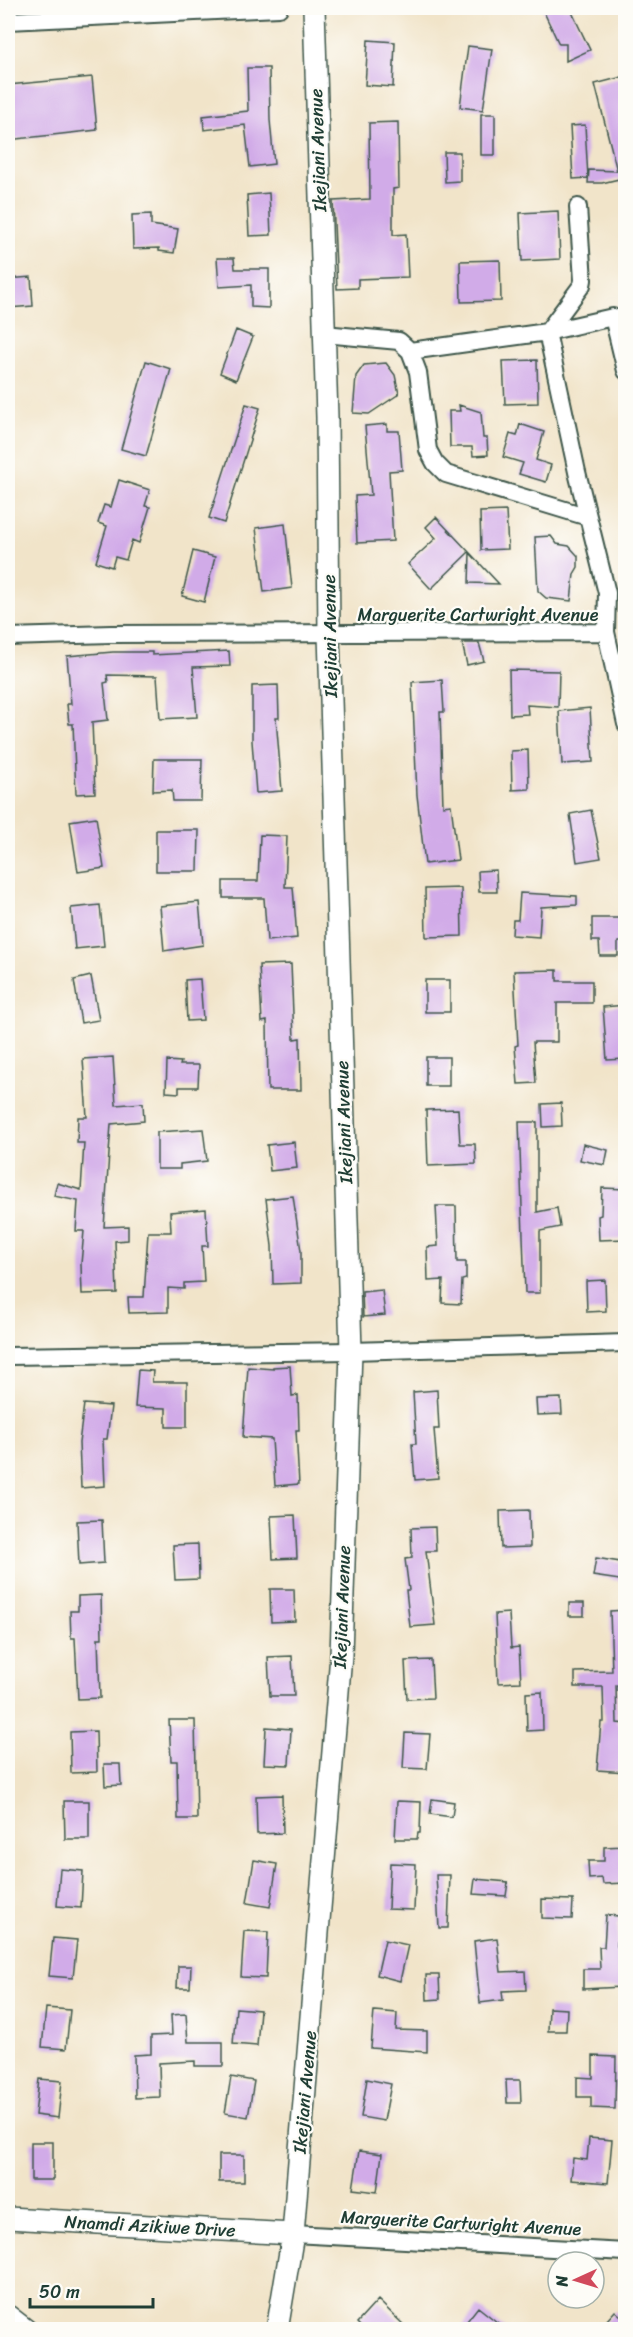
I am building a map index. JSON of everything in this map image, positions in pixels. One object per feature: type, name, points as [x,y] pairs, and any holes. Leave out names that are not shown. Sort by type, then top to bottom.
[{"type":"street","points":[[8,21],[279,8]]},
{"type":"street","name":"Ikejiani Avenue","points":[[278,2330],[293,2234],[341,1655],[351,1351],[329,634],[324,334],[314,8]]},
{"type":"street","points":[[578,207],[582,285],[547,332],[606,593],[606,632]]},
{"type":"street","points":[[410,351],[547,332],[613,317],[626,371]]},
{"type":"street","points":[[324,334],[399,341],[410,351],[418,372],[428,450],[435,464],[446,474],[588,517]]},
{"type":"street","name":"Marguerite Cartwright Avenue","points":[[8,637],[606,632],[626,724]]},
{"type":"street","points":[[8,1356],[351,1351],[626,1342]]},
{"type":"street","name":"Nnamdi Azikiwe Drive","points":[[8,2218],[293,2234]]},
{"type":"street","name":"Marguerite Cartwright Avenue","points":[[293,2234],[626,2252]]},
{"type":"street","points":[[8,2316],[26,2330]]},
{"type":"building","points":[[542,8],[570,8],[590,50],[566,61],[566,44],[559,44]]},
{"type":"building","points":[[368,40],[395,42],[393,87],[365,85]]},
{"type":"building","points":[[468,46],[492,49],[483,110],[460,107]]},
{"type":"building","points":[[247,68],[269,68],[274,164],[250,167],[245,125],[204,130],[203,116],[248,111]]},
{"type":"building","points":[[626,76],[626,185],[621,185],[619,179],[588,183],[589,170],[617,171],[595,84]]},
{"type":"building","points":[[92,77],[97,130],[8,140],[8,85]]},
{"type":"building","points":[[481,114],[495,114],[495,155],[481,155]]},
{"type":"building","points":[[398,122],[399,188],[393,189],[393,235],[406,234],[408,277],[358,279],[358,288],[337,289],[333,201],[370,199],[369,123]]},
{"type":"building","points":[[585,125],[588,178],[573,179],[570,126]]},
{"type":"building","points":[[444,152],[460,152],[460,181],[445,182]]},
{"type":"building","points":[[269,193],[271,235],[249,236],[247,195]]},
{"type":"building","points":[[558,211],[560,259],[522,261],[520,213]]},
{"type":"building","points":[[151,214],[151,225],[178,229],[174,253],[159,251],[159,248],[133,249],[132,215]]},
{"type":"building","points":[[217,258],[234,258],[235,269],[269,269],[269,308],[251,307],[251,285],[219,287]]},
{"type":"building","points":[[500,260],[501,301],[461,302],[460,261]]},
{"type":"building","points":[[31,277],[33,306],[8,308],[8,279]]},
{"type":"building","points":[[236,330],[253,337],[236,380],[220,373]]},
{"type":"building","points":[[537,360],[538,403],[505,404],[503,361]]},
{"type":"building","points":[[146,361],[171,369],[146,456],[121,449]]},
{"type":"building","points":[[386,363],[395,375],[399,394],[369,414],[353,413],[356,376],[364,365]]},
{"type":"building","points":[[246,404],[260,408],[224,523],[209,518]]},
{"type":"building","points":[[459,405],[481,412],[483,438],[487,438],[488,455],[473,456],[472,447],[450,447],[449,411],[460,411]]},
{"type":"building","points":[[387,424],[387,431],[399,431],[402,470],[389,471],[393,541],[357,543],[355,496],[371,495],[365,426]]},
{"type":"building","points":[[520,424],[544,432],[536,460],[551,465],[546,482],[519,474],[523,463],[503,457],[510,434],[517,436]]},
{"type":"building","points":[[119,480],[150,490],[145,506],[150,507],[139,543],[132,540],[126,560],[115,557],[112,567],[96,562],[107,526],[98,523],[104,505],[111,507]]},
{"type":"building","points":[[506,511],[508,549],[481,550],[480,512]]},
{"type":"building","points":[[436,517],[469,552],[431,589],[408,564],[436,538],[426,527]]},
{"type":"building","points":[[285,524],[292,588],[264,592],[256,528]]},
{"type":"building","points":[[551,536],[557,544],[569,546],[578,556],[571,601],[546,598],[538,591],[535,537]]},
{"type":"building","points":[[193,551],[215,557],[204,602],[182,596]]},
{"type":"building","points":[[470,553],[499,584],[469,583]]},
{"type":"building","points":[[462,643],[479,643],[484,661],[467,665]]},
{"type":"building","points":[[229,651],[230,666],[193,667],[197,717],[160,719],[157,676],[107,675],[108,682],[104,683],[108,720],[92,722],[95,793],[76,794],[73,724],[69,724],[67,704],[71,704],[67,656],[113,652],[152,652],[152,655]]},
{"type":"building","points":[[509,670],[559,671],[558,707],[527,705],[528,714],[510,715]]},
{"type":"building","points":[[442,680],[444,712],[440,712],[443,806],[451,805],[458,860],[425,864],[417,795],[412,682]]},
{"type":"building","points":[[278,685],[279,718],[276,718],[282,791],[256,793],[252,741],[252,686]]},
{"type":"building","points":[[590,708],[593,762],[562,764],[559,711]]},
{"type":"building","points":[[528,750],[529,789],[512,790],[511,751]]},
{"type":"building","points":[[154,759],[202,759],[201,801],[173,801],[172,790],[153,791]]},
{"type":"building","points":[[591,810],[601,858],[577,862],[570,814]]},
{"type":"building","points":[[96,817],[104,868],[78,872],[70,821]]},
{"type":"building","points":[[156,830],[199,830],[198,871],[156,871]]},
{"type":"building","points":[[260,835],[287,836],[285,887],[293,887],[297,938],[267,941],[264,898],[223,898],[223,881],[258,881]]},
{"type":"building","points":[[496,870],[497,892],[479,892],[478,871]]},
{"type":"building","points":[[461,888],[462,936],[426,937],[425,889]]},
{"type":"building","points":[[520,893],[577,896],[577,905],[541,907],[539,937],[512,935],[513,920],[518,920]]},
{"type":"building","points":[[199,902],[203,945],[164,951],[160,906]]},
{"type":"building","points":[[100,905],[104,946],[75,949],[71,908]]},
{"type":"building","points":[[592,918],[626,918],[626,942],[618,942],[618,956],[600,956],[599,941],[592,941]]},
{"type":"building","points":[[291,964],[294,1039],[300,1038],[301,1090],[268,1090],[267,1021],[262,1022],[259,965]]},
{"type":"building","points":[[557,970],[557,981],[592,981],[592,1003],[557,1003],[557,1042],[533,1042],[536,1083],[518,1084],[514,971]]},
{"type":"building","points":[[91,976],[99,1020],[81,1023],[74,980]]},
{"type":"building","points":[[200,979],[203,1020],[187,1021],[185,980]]},
{"type":"building","points":[[425,980],[450,980],[450,1012],[425,1012]]},
{"type":"building","points":[[626,1005],[626,1059],[607,1060],[603,1007]]},
{"type":"building","points":[[113,1057],[116,1105],[143,1103],[144,1121],[111,1124],[104,1227],[128,1226],[128,1240],[115,1241],[117,1293],[82,1294],[81,1264],[84,1231],[76,1231],[78,1201],[54,1196],[57,1183],[81,1190],[84,1143],[77,1143],[78,1117],[87,1117],[83,1059]]},
{"type":"building","points":[[426,1057],[449,1057],[449,1086],[426,1086]]},
{"type":"building","points":[[167,1061],[181,1062],[180,1065],[199,1065],[198,1087],[179,1087],[179,1093],[166,1092]]},
{"type":"building","points":[[561,1103],[562,1126],[543,1127],[542,1104]]},
{"type":"building","points":[[458,1109],[460,1144],[475,1144],[476,1164],[428,1166],[426,1110]]},
{"type":"building","points":[[519,1122],[537,1122],[537,1212],[557,1208],[560,1227],[540,1231],[540,1293],[525,1293]]},
{"type":"building","points":[[203,1129],[207,1161],[180,1164],[180,1169],[157,1169],[157,1132]]},
{"type":"building","points":[[294,1142],[297,1168],[270,1171],[267,1145]]},
{"type":"building","points":[[583,1144],[608,1150],[605,1165],[580,1160]]},
{"type":"building","points":[[602,1188],[626,1189],[626,1239],[599,1240],[598,1216],[601,1215]]},
{"type":"building","points":[[293,1196],[301,1251],[301,1283],[273,1284],[272,1246],[266,1199]]},
{"type":"building","points":[[436,1206],[456,1206],[457,1262],[466,1262],[466,1279],[462,1280],[461,1304],[442,1303],[443,1280],[428,1281],[427,1247],[438,1246]]},
{"type":"building","points":[[206,1209],[208,1246],[202,1246],[204,1282],[184,1283],[184,1289],[168,1288],[168,1312],[129,1313],[128,1297],[144,1297],[148,1232],[171,1232],[170,1212]]},
{"type":"building","points":[[605,1280],[606,1311],[587,1312],[586,1281]]},
{"type":"building","points":[[382,1290],[385,1315],[363,1317],[362,1292]]},
{"type":"building","points":[[290,1366],[292,1396],[298,1395],[299,1430],[296,1430],[299,1484],[275,1486],[272,1439],[243,1437],[248,1367],[273,1369],[273,1367]]},
{"type":"building","points":[[138,1370],[153,1371],[152,1382],[187,1382],[187,1427],[166,1427],[166,1408],[135,1407]]},
{"type":"building","points":[[437,1390],[439,1429],[434,1429],[438,1478],[415,1480],[412,1444],[416,1444],[413,1392]]},
{"type":"building","points":[[561,1398],[562,1414],[537,1415],[536,1399]]},
{"type":"building","points":[[84,1404],[111,1406],[107,1439],[103,1439],[105,1486],[81,1488],[79,1443]]},
{"type":"building","points":[[529,1510],[530,1547],[501,1548],[500,1511]]},
{"type":"building","points":[[295,1515],[297,1558],[273,1559],[271,1516]]},
{"type":"building","points":[[102,1520],[104,1563],[79,1565],[77,1521]]},
{"type":"building","points":[[435,1527],[436,1551],[426,1551],[435,1625],[410,1627],[405,1559],[412,1558],[411,1528]]},
{"type":"building","points":[[198,1544],[199,1579],[175,1580],[173,1545]]},
{"type":"building","points":[[596,1558],[626,1563],[626,1581],[593,1576]]},
{"type":"building","points":[[270,1589],[294,1589],[295,1621],[271,1622]]},
{"type":"building","points":[[101,1595],[102,1638],[98,1638],[100,1698],[78,1699],[75,1638],[71,1638],[70,1611],[78,1611],[78,1596]]},
{"type":"building","points":[[569,1603],[584,1603],[584,1616],[569,1616]]},
{"type":"building","points":[[626,1610],[626,1686],[616,1686],[617,1723],[626,1724],[626,1772],[597,1770],[601,1722],[604,1722],[603,1687],[575,1687],[575,1672],[612,1671],[610,1611]]},
{"type":"building","points":[[509,1613],[511,1648],[519,1647],[521,1682],[498,1683],[495,1614]]},
{"type":"building","points":[[292,1656],[294,1696],[270,1696],[268,1657]]},
{"type":"building","points":[[431,1660],[433,1698],[407,1699],[405,1661]]},
{"type":"building","points":[[542,1692],[543,1730],[527,1731],[526,1693]]},
{"type":"building","points":[[169,1720],[195,1720],[197,1819],[178,1819],[177,1761],[171,1761]]},
{"type":"building","points":[[266,1727],[291,1729],[289,1765],[264,1764]]},
{"type":"building","points":[[96,1731],[97,1772],[71,1773],[70,1732]]},
{"type":"building","points":[[405,1733],[430,1734],[427,1769],[403,1768]]},
{"type":"building","points":[[104,1764],[120,1764],[121,1785],[105,1786]]},
{"type":"building","points":[[282,1795],[283,1833],[257,1834],[256,1796]]},
{"type":"building","points":[[432,1799],[454,1802],[452,1817],[430,1814]]},
{"type":"building","points":[[64,1801],[89,1801],[89,1839],[65,1839]]},
{"type":"building","points":[[397,1801],[421,1802],[420,1833],[417,1839],[395,1839]]},
{"type":"building","points":[[626,1846],[626,1883],[603,1884],[602,1878],[589,1879],[588,1861],[604,1861],[604,1847]]},
{"type":"building","points":[[254,1860],[277,1864],[270,1907],[247,1903]]},
{"type":"building","points":[[390,1863],[416,1864],[414,1910],[388,1909]]},
{"type":"building","points":[[60,1869],[83,1871],[81,1908],[57,1906]]},
{"type":"building","points":[[436,1875],[450,1875],[448,1928],[439,1928]]},
{"type":"building","points":[[475,1879],[508,1882],[506,1896],[473,1894]]},
{"type":"building","points":[[542,1899],[573,1900],[572,1919],[542,1918]]},
{"type":"building","points":[[606,1915],[619,1916],[617,1946],[620,1946],[622,1987],[583,1989],[583,1969],[600,1969],[599,1947],[604,1947]]},
{"type":"building","points":[[244,1931],[268,1932],[266,1978],[241,1977]]},
{"type":"building","points":[[53,1938],[77,1940],[73,1978],[49,1976]]},
{"type":"building","points":[[497,1938],[501,1972],[525,1971],[526,1990],[502,1991],[503,2000],[480,2003],[474,1941]]},
{"type":"building","points":[[385,1940],[408,1945],[400,1981],[377,1975]]},
{"type":"building","points":[[178,1966],[191,1966],[190,1988],[177,1988]]},
{"type":"building","points":[[426,1975],[439,1975],[440,1999],[427,2000]]},
{"type":"building","points":[[46,2008],[70,2010],[66,2049],[42,2047]]},
{"type":"building","points":[[236,2008],[260,2010],[257,2046],[233,2044]]},
{"type":"building","points":[[549,2008],[567,2009],[566,2031],[548,2031]]},
{"type":"building","points":[[374,2011],[397,2013],[396,2030],[427,2031],[427,2052],[371,2048]]},
{"type":"building","points":[[186,2014],[188,2042],[223,2042],[223,2066],[195,2066],[195,2061],[159,2063],[160,2097],[135,2098],[134,2055],[151,2054],[151,2036],[172,2035],[171,2015]]},
{"type":"building","points":[[593,2056],[616,2057],[615,2109],[591,2108],[591,2097],[577,2097],[577,2077],[593,2078]]},
{"type":"building","points":[[231,2077],[254,2081],[248,2117],[225,2113]]},
{"type":"building","points":[[39,2079],[62,2081],[58,2118],[35,2115]]},
{"type":"building","points":[[367,2079],[391,2084],[384,2121],[361,2117]]},
{"type":"building","points":[[506,2080],[520,2080],[521,2103],[507,2103]]},
{"type":"building","points":[[589,2138],[612,2140],[608,2183],[571,2180],[573,2158],[587,2160]]},
{"type":"building","points":[[31,2142],[53,2142],[53,2180],[31,2180]]},
{"type":"building","points":[[359,2151],[382,2154],[377,2192],[353,2189]]},
{"type":"building","points":[[219,2155],[244,2155],[244,2182],[219,2182]]},
{"type":"building","points":[[378,2300],[409,2330],[364,2330],[357,2323]]},
{"type":"building","points":[[478,2307],[507,2330],[460,2330]]},
{"type":"building","points":[[615,2311],[626,2320],[626,2330],[598,2330]]}]
